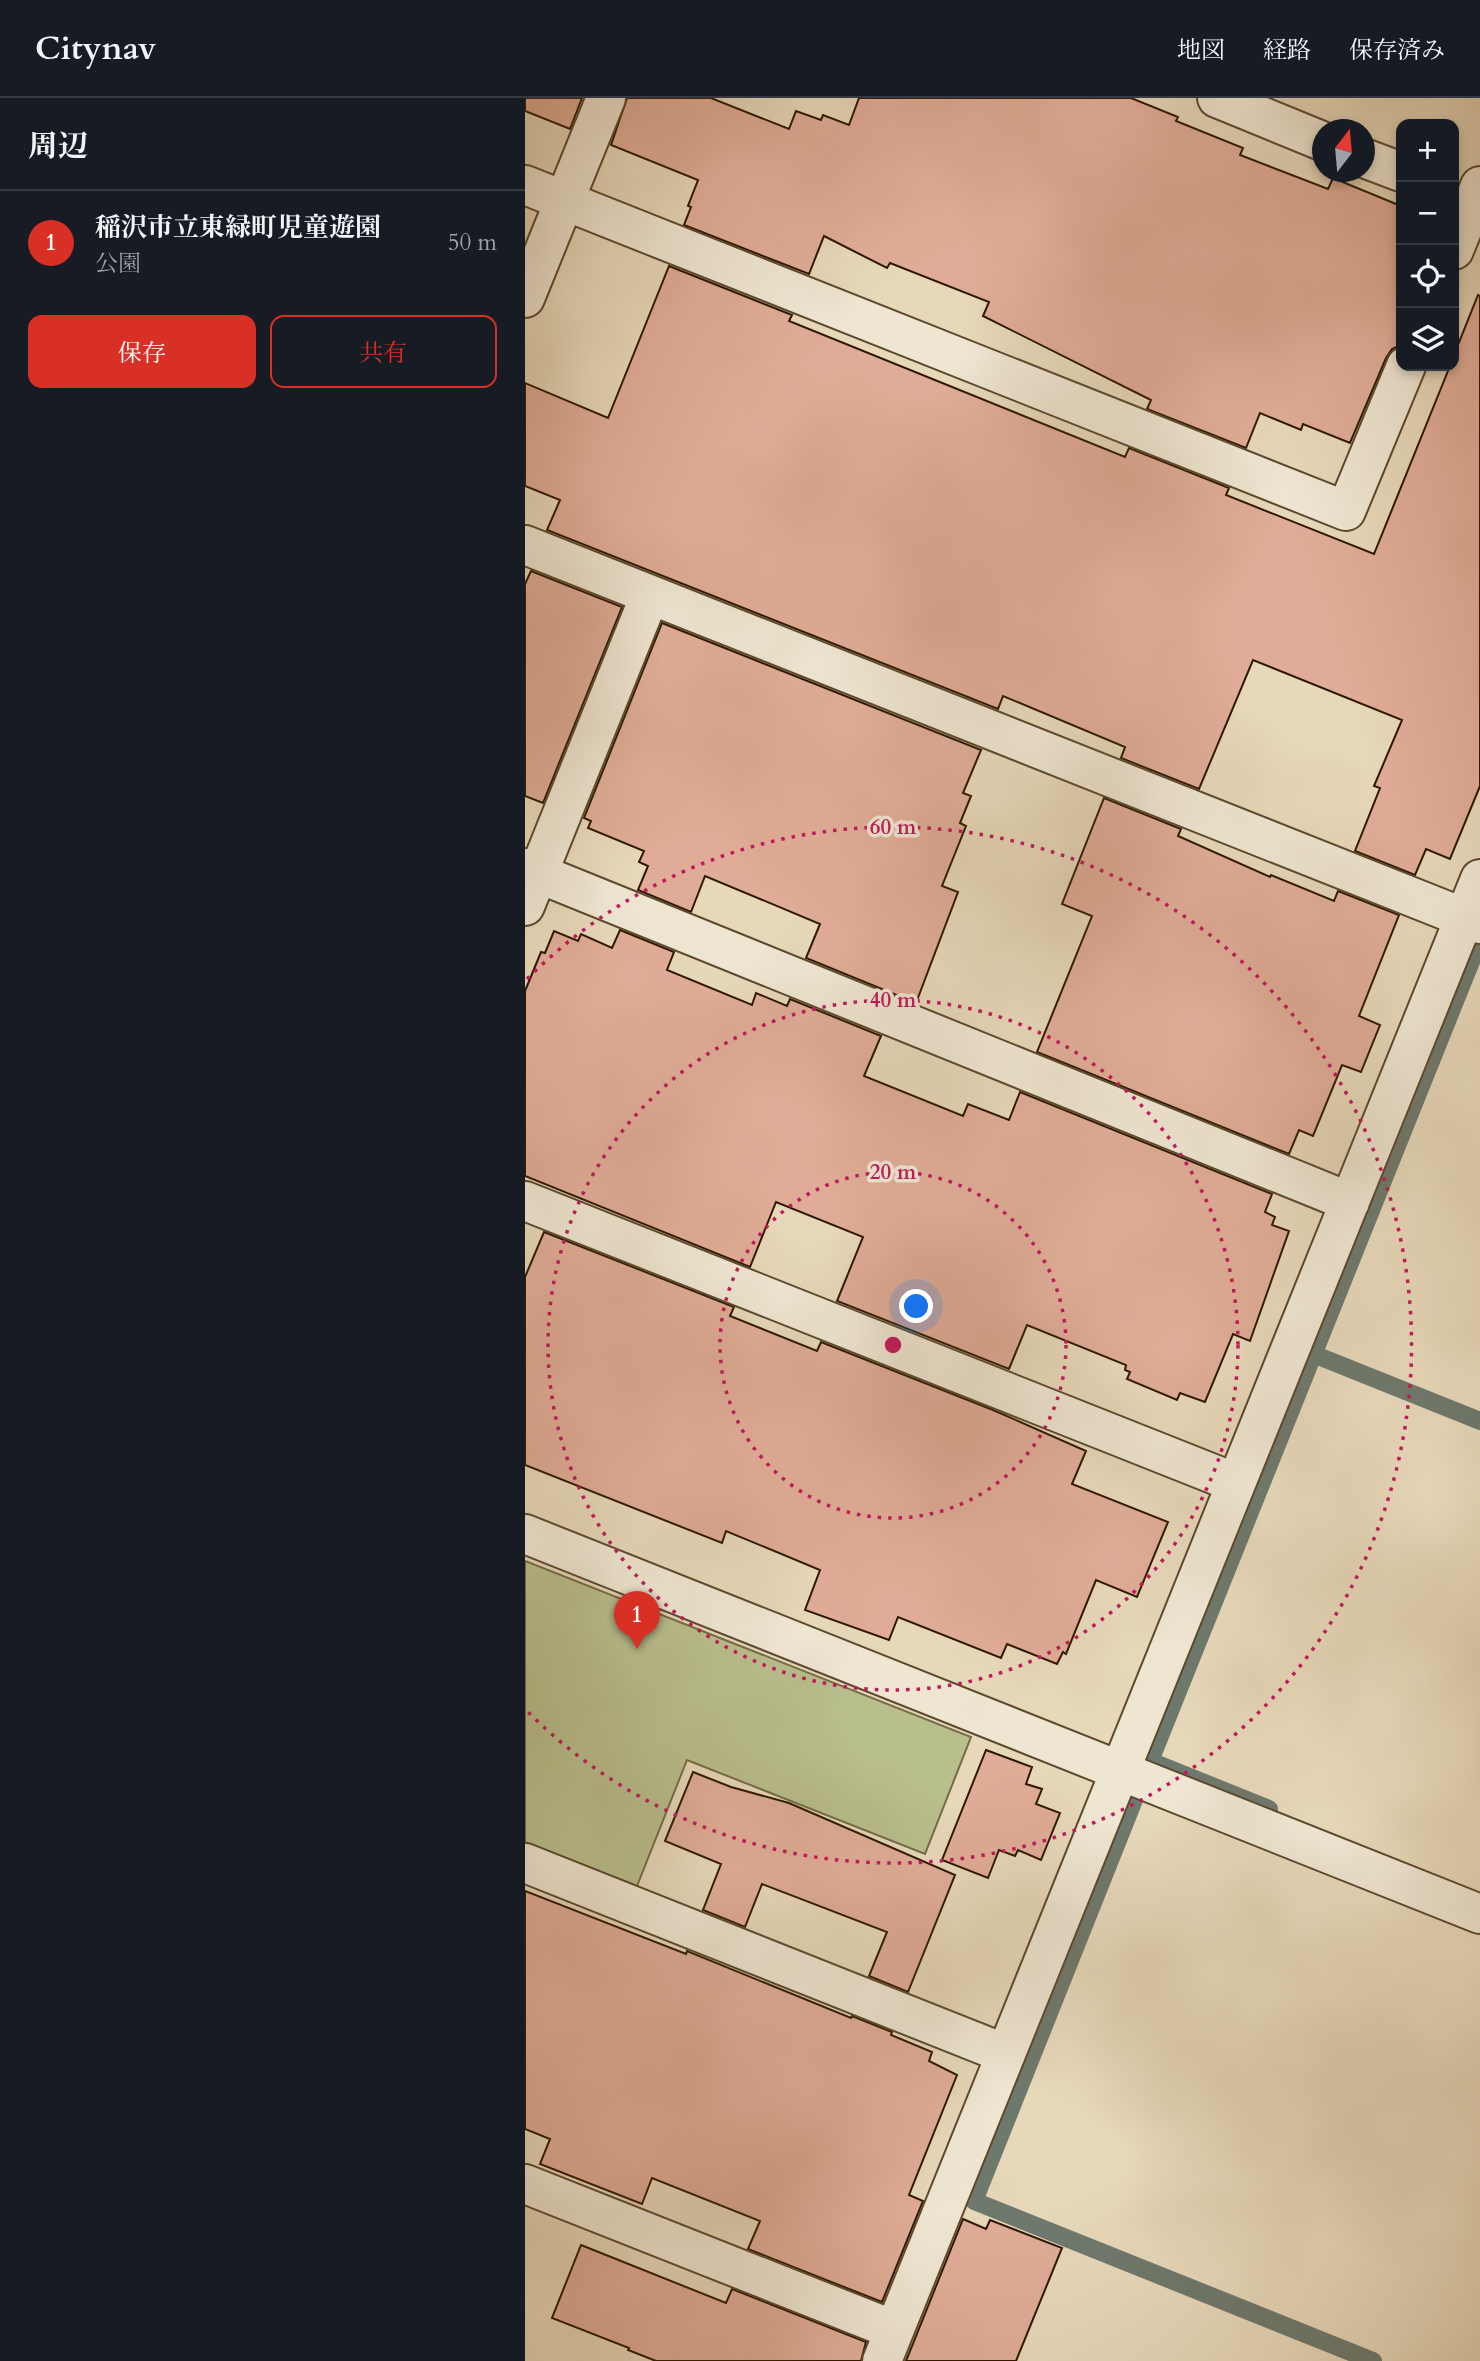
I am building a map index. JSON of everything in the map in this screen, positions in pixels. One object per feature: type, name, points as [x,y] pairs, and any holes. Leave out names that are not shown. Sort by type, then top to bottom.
[{"type":"street","points":[[525,298],[606,98]]},
{"type":"street","points":[[1217,98],[1312,137]]},
{"type":"street","points":[[1375,162],[1396,170]]},
{"type":"street","points":[[525,185],[1346,510],[1404,371]]},
{"type":"street","points":[[1455,245],[1469,193]]},
{"type":"street","points":[[525,545],[1472,921]]},
{"type":"street","points":[[650,595],[529,883],[1350,1202]]},
{"type":"street","points":[[525,2184],[888,2346],[1350,1202],[1472,921],[1480,878]]},
{"type":"street","points":[[525,1201],[1236,1482]]},
{"type":"street","points":[[525,1534],[1480,1914]]},
{"type":"street","points":[[525,1863],[1006,2054]]},
{"type":"green space","points":[[525,1561],[971,1737],[925,1854],[687,1760],[637,1886],[525,1842]]},
{"type":"building","points":[[525,98],[582,98],[570,129],[525,111]]},
{"type":"building","points":[[627,98],[711,98],[789,129],[796,111],[821,120],[823,115],[849,125],[859,98],[1131,98],[1178,117],[1176,121],[1243,148],[1240,155],[1328,189],[1331,182],[1343,182],[1396,204],[1396,347],[1386,358],[1350,443],[1303,424],[1301,430],[1260,413],[1246,448],[1147,409],[1151,400],[983,316],[989,302],[890,263],[887,268],[824,236],[809,274],[684,225],[698,180],[611,145]]},
{"type":"building","points":[[669,266],[792,315],[789,321],[1125,457],[1129,448],[1229,488],[1226,495],[1374,554],[1448,371],[1459,371],[1459,342],[1478,295],[1480,296],[1480,786],[1450,859],[1426,849],[1415,875],[1355,851],[1380,788],[1374,786],[1402,720],[1253,660],[1199,789],[1121,758],[1125,747],[1003,696],[998,709],[547,530],[560,500],[525,486],[525,383],[608,418]]},
{"type":"building","points":[[531,571],[622,607],[543,803],[525,796],[525,584]]},
{"type":"building","points":[[662,623],[981,750],[963,793],[971,796],[960,823],[966,826],[942,886],[958,892],[916,1003],[806,958],[820,924],[705,876],[691,912],[638,890],[648,866],[639,862],[644,851],[588,828],[591,821],[584,818]]},
{"type":"building","points":[[1104,798],[1181,829],[1178,836],[1270,877],[1271,875],[1334,901],[1338,891],[1399,915],[1359,1016],[1380,1025],[1361,1072],[1342,1065],[1313,1136],[1299,1130],[1289,1154],[1037,1052],[1092,916],[1062,904]]},
{"type":"building","points":[[620,930],[674,952],[667,970],[752,1005],[756,993],[787,1006],[790,999],[881,1036],[864,1076],[963,1116],[968,1104],[1009,1120],[1020,1092],[1272,1194],[1265,1212],[1275,1217],[1272,1225],[1289,1231],[1250,1341],[1233,1334],[1205,1402],[1180,1393],[1177,1400],[1127,1379],[1130,1372],[1125,1370],[1126,1365],[1027,1325],[1009,1369],[837,1301],[863,1237],[776,1202],[750,1267],[525,1176],[525,991],[541,952],[545,953],[554,931],[578,941],[581,934],[612,948]]},
{"type":"building","points":[[544,1232],[734,1307],[730,1316],[817,1351],[821,1342],[993,1410],[1086,1451],[1072,1484],[1168,1522],[1137,1597],[1096,1580],[1066,1654],[1063,1652],[1057,1664],[1007,1644],[1001,1658],[898,1617],[889,1640],[805,1610],[820,1570],[726,1531],[722,1543],[525,1465],[525,1277]]},
{"type":"building","points":[[986,1750],[1032,1767],[1026,1784],[1042,1789],[1036,1804],[1060,1813],[1041,1860],[1018,1850],[1015,1856],[999,1850],[988,1878],[942,1860]]},
{"type":"building","points":[[693,1772],[731,1787],[789,1803],[955,1875],[908,1992],[869,1976],[887,1932],[762,1884],[745,1927],[703,1910],[721,1864],[665,1841]]},
{"type":"building","points":[[525,1891],[892,2032],[891,2035],[932,2052],[929,2061],[957,2075],[909,2195],[923,2201],[882,2302],[748,2249],[760,2221],[652,2178],[642,2204],[540,2164],[550,2139],[525,2129]]},
{"type":"building","points":[[963,2219],[986,2229],[990,2220],[1062,2248],[1016,2361],[906,2361]]},
{"type":"building","points":[[581,2245],[726,2303],[732,2289],[866,2342],[861,2361],[656,2361],[628,2350],[629,2348],[552,2318]]},
{"type":"waterway","points":[[1269,1809],[1150,1761],[1476,949]]},
{"type":"waterway","points":[[1313,1354],[1480,1421]]},
{"type":"waterway","points":[[1136,1795],[974,2201],[1373,2361]]},
{"type":"place","name":"稲沢市立東緑町児童遊園","points":[[637,1649]]}]
